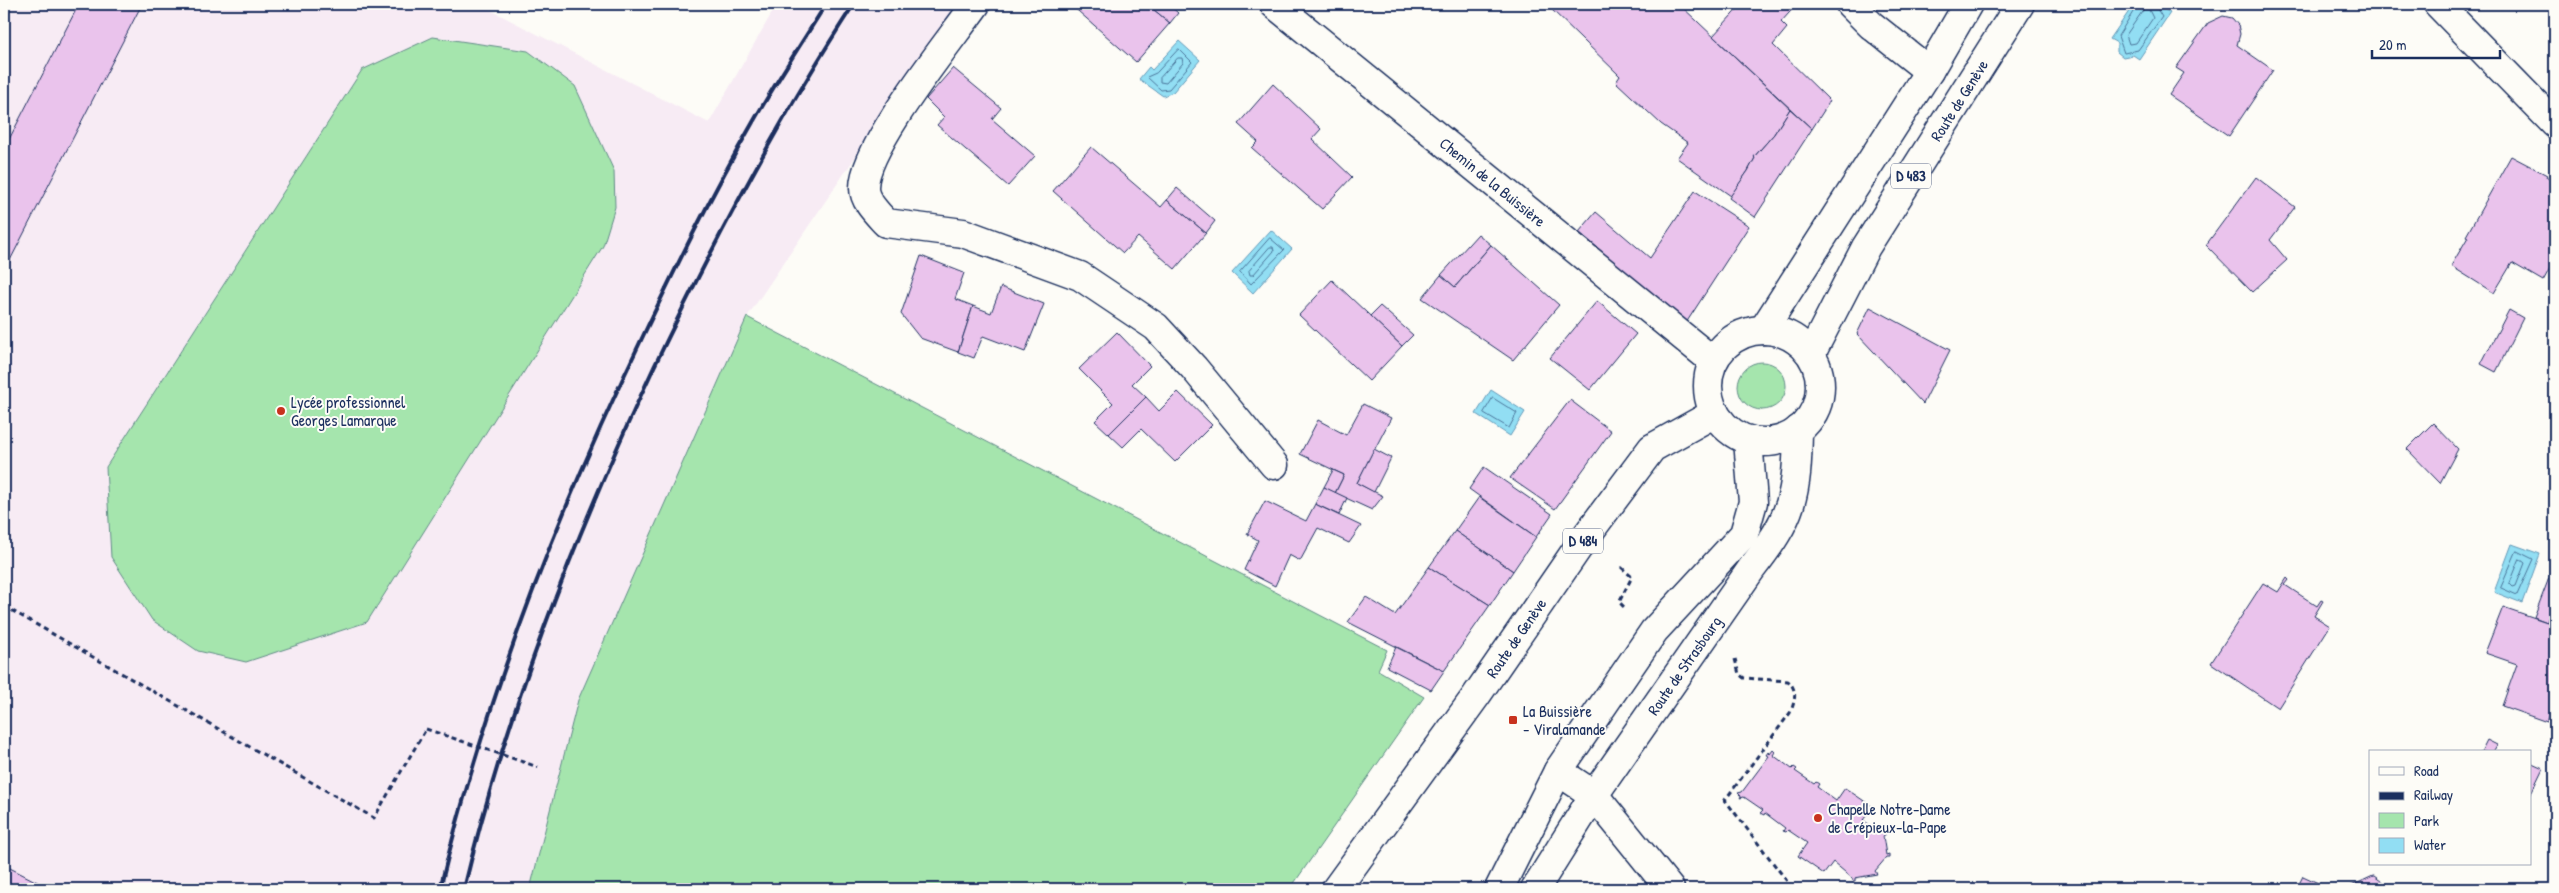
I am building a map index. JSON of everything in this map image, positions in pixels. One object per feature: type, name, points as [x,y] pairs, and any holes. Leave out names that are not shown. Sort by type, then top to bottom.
[{"type":"main road","points":[[976,4],[880,140],[866,174],[864,190],[871,207],[886,223],[963,233],[1080,276],[1156,327],[1194,368],[1274,465]]},
{"type":"main road","name":"Chemin de la Buissière","points":[[1274,4],[1713,361]]},
{"type":"main road","points":[[1850,4],[1871,25],[1929,71]]},
{"type":"main road","name":"D 483","points":[[1764,330],[1929,71],[1968,4]]},
{"type":"main road","name":"Route de Genève","points":[[1811,354],[1866,247],[2020,4]]},
{"type":"main road","points":[[2438,4],[2555,124]]},
{"type":"main road","points":[[1764,330],[1782,332],[1790,336],[1811,354],[1818,369],[1820,386],[1818,403],[1810,418],[1798,430],[1783,439],[1766,442],[1748,440],[1723,425],[1715,413],[1709,396],[1708,378],[1713,361],[1722,348],[1734,338],[1748,332],[1764,330]]},
{"type":"main road","name":"Route de Genève","points":[[1337,888],[1481,688],[1584,539],[1652,448],[1715,413]]},
{"type":"main road","name":"Route de Strasbourg","points":[[1535,889],[1594,795],[1752,568],[1776,537],[1792,505],[1798,469],[1798,430]]},
{"type":"main road","points":[[1499,889],[1558,771],[1654,631],[1744,534],[1753,502],[1748,440]]},
{"type":"main road","points":[[1558,771],[1594,795],[1670,889]]},
{"type":"path","points":[[1621,567],[1632,577],[1618,602],[1630,612]]},
{"type":"path","points":[[4,606],[374,818],[426,729],[538,767]]},
{"type":"path","points":[[1735,656],[1734,664],[1738,674],[1744,678],[1788,681],[1794,690],[1794,703],[1790,713],[1725,800],[1793,889]]},
{"type":"shaded area","name":"Lycée professionnel Georges Lamarque","points":[[4,4],[479,4],[709,123],[777,4],[959,4],[747,317],[578,700],[530,889],[4,889]]},
{"type":"green space","points":[[433,37],[528,51],[575,86],[614,171],[615,207],[603,246],[367,622],[246,662],[198,651],[152,620],[111,557],[106,467],[362,70]]},
{"type":"green space","points":[[747,317],[1387,650],[1378,670],[1424,697],[1290,889],[530,889],[578,700]]},
{"type":"green space","points":[[1757,362],[1767,362],[1779,369],[1786,381],[1786,391],[1779,403],[1767,410],[1757,410],[1749,406],[1742,399],[1738,391],[1738,381],[1742,373],[1749,366]]},
{"type":"water","points":[[2134,4],[2156,4],[2170,13],[2139,59],[2133,55],[2123,57],[2117,52],[2117,43],[2110,39]]},
{"type":"water","points":[[1179,41],[1200,60],[1173,92],[1163,96],[1139,79],[1149,67],[1152,70]]},
{"type":"water","points":[[1271,230],[1292,249],[1253,293],[1232,273]]},
{"type":"water","points":[[1491,390],[1525,412],[1510,436],[1476,414]]},
{"type":"water","points":[[2512,544],[2540,554],[2522,603],[2494,592]]},
{"type":"building","points":[[79,4],[142,4],[4,272],[4,149]]},
{"type":"building","points":[[1070,4],[1147,4],[1170,23],[1136,62]]},
{"type":"building","points":[[1147,4],[1168,4],[1178,13],[1170,23]]},
{"type":"building","points":[[1546,4],[1679,4],[1790,109],[1774,134],[1754,157],[1748,171],[1731,196],[1677,158],[1688,143],[1661,124],[1616,82],[1620,76]]},
{"type":"building","points":[[1742,4],[1797,4],[1781,22],[1787,28],[1773,45],[1830,101],[1812,129],[1713,36]]},
{"type":"building","points":[[2223,16],[2232,18],[2238,25],[2240,34],[2237,45],[2273,70],[2229,136],[2169,95],[2184,73],[2176,68],[2208,23]]},
{"type":"building","points":[[953,68],[1001,108],[992,119],[1035,156],[1008,186],[937,125],[944,117],[926,99]]},
{"type":"building","points":[[1273,84],[1321,129],[1312,139],[1352,177],[1322,209],[1252,148],[1258,142],[1238,124]]},
{"type":"building","points":[[1790,109],[1812,129],[1755,217],[1729,198],[1748,171],[1754,157],[1774,134]]},
{"type":"building","points":[[1091,147],[1161,207],[1167,200],[1206,233],[1175,269],[1138,237],[1123,253],[1053,191]]},
{"type":"building","points":[[2511,156],[2547,175],[2546,177],[2555,183],[2555,259],[2543,281],[2512,263],[2494,293],[2451,266]]},
{"type":"building","points":[[2256,177],[2295,207],[2270,240],[2287,260],[2252,292],[2206,245]]},
{"type":"building","points":[[1177,188],[1215,221],[1206,233],[1167,200]]},
{"type":"building","points":[[1695,191],[1749,226],[1686,323],[1579,232],[1596,212],[1650,258]]},
{"type":"building","points":[[1478,234],[1491,245],[1455,287],[1441,275]]},
{"type":"building","points":[[1491,245],[1559,305],[1513,360],[1422,298],[1441,275],[1455,287]]},
{"type":"building","points":[[921,256],[964,273],[955,299],[973,306],[958,352],[920,338],[901,314]]},
{"type":"building","points":[[1332,280],[1402,346],[1369,381],[1299,315]]},
{"type":"building","points":[[1001,287],[1044,304],[1025,352],[983,336],[974,358],[958,352],[973,306],[991,313]]},
{"type":"building","points":[[1597,301],[1636,334],[1590,390],[1550,358]]},
{"type":"building","points":[[1380,306],[1413,335],[1402,346],[1370,316]]},
{"type":"building","points":[[1870,307],[1950,350],[1923,404],[1857,334]]},
{"type":"building","points":[[2509,310],[2523,318],[2496,372],[2481,364]]},
{"type":"building","points":[[1117,332],[1150,366],[1132,384],[1146,397],[1109,434],[1095,421],[1113,403],[1079,369]]},
{"type":"building","points":[[1178,392],[1212,425],[1175,462],[1141,429],[1123,447],[1109,434],[1146,397],[1159,411]]},
{"type":"building","points":[[1570,400],[1611,431],[1555,509],[1510,478]]},
{"type":"building","points":[[1363,404],[1391,418],[1357,483],[1383,496],[1372,510],[1335,493],[1344,475],[1300,454],[1318,420],[1346,435]]},
{"type":"building","points":[[2433,423],[2458,449],[2440,483],[2407,449]]},
{"type":"building","points":[[1374,449],[1391,458],[1374,492],[1357,483]]},
{"type":"building","points":[[1484,467],[1552,514],[1536,537],[1469,489]]},
{"type":"building","points":[[1333,470],[1344,475],[1335,493],[1324,487]]},
{"type":"building","points":[[1324,487],[1347,498],[1339,515],[1315,504]]},
{"type":"building","points":[[1479,497],[1536,537],[1513,571],[1455,531]]},
{"type":"building","points":[[1265,501],[1306,521],[1315,504],[1361,526],[1349,543],[1318,528],[1300,561],[1289,555],[1275,586],[1244,570],[1258,540],[1247,534]]},
{"type":"building","points":[[1455,531],[1513,571],[1490,605],[1429,567]]},
{"type":"building","points":[[1429,567],[1490,605],[1444,671],[1348,622],[1366,597],[1395,615]]},
{"type":"building","points":[[2287,578],[2289,580],[2285,585],[2317,606],[2321,600],[2323,601],[2314,616],[2330,626],[2278,708],[2211,663],[2263,583],[2278,592]]},
{"type":"building","points":[[2549,578],[2555,580],[2555,599],[2547,622],[2534,617]]},
{"type":"building","points":[[2555,599],[2555,701],[2547,722],[2502,706],[2517,664],[2485,653],[2503,607],[2547,622]]},
{"type":"building","points":[[1396,647],[1444,671],[1431,690],[1387,667]]},
{"type":"building","points":[[2487,740],[2497,745],[2494,750],[2482,750]]},
{"type":"building","name":"Chapelle Notre-Dame de Crépieux-la-Pape","points":[[1773,750],[1775,752],[1773,755],[1792,769],[1794,767],[1797,769],[1795,771],[1814,784],[1816,782],[1819,784],[1817,787],[1836,801],[1845,788],[1873,807],[1863,820],[1882,834],[1885,832],[1886,834],[1883,836],[1886,855],[1889,854],[1889,858],[1886,858],[1875,871],[1877,874],[1855,878],[1855,881],[1853,881],[1833,862],[1824,874],[1798,856],[1807,843],[1788,830],[1786,832],[1783,831],[1785,828],[1765,813],[1764,815],[1760,813],[1763,810],[1744,797],[1740,798],[1741,796],[1738,793],[1742,792],[1769,756],[1766,755],[1768,752],[1770,754]]},
{"type":"building","points":[[2532,763],[2543,768],[2532,791]]},
{"type":"building","points":[[4,865],[51,889],[4,889]]},
{"type":"building","points":[[2303,876],[2331,889],[2286,889],[2298,886]]},
{"type":"building","points":[[2373,876],[2392,889],[2345,889]]},
{"type":"railway","points":[[440,889],[458,817],[502,677],[526,607],[581,470],[643,336],[709,203],[761,109],[826,4]]},
{"type":"railway","points":[[464,889],[481,822],[522,689],[571,559],[625,430],[677,320],[748,182],[799,92],[854,4]]},
{"type":"place","name":"Lycée professionnel Georges Lamarque","points":[[281,411]]},
{"type":"place","name":"La Buissière - Viralamande","points":[[1513,720]]},
{"type":"place","name":"Chapelle Notre-Dame de Crépieux-la-Pape","points":[[1818,818]]}]
